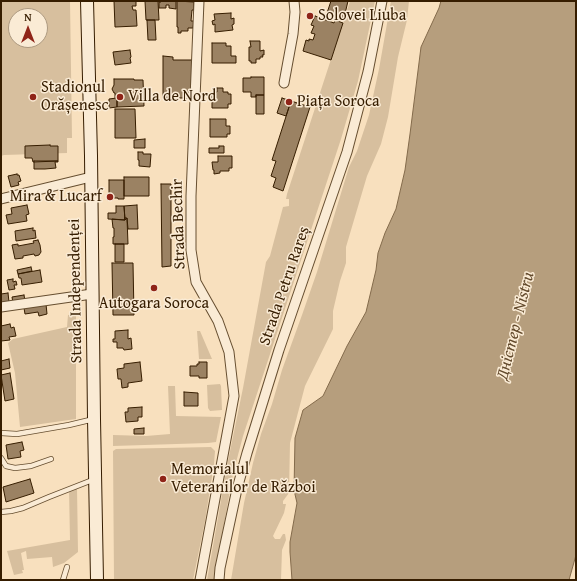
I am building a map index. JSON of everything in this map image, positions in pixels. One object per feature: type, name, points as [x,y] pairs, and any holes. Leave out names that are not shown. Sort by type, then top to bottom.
[{"type":"main road","name":"Strada Independenței","points":[[87,1],[97,580]]},
{"type":"street","name":"Strada Bechir","points":[[199,1],[191,196],[191,250],[196,282],[218,321],[229,352],[234,396],[200,580]]},
{"type":"street","points":[[284,83],[293,34],[295,12],[294,1]]},
{"type":"street","name":"Strada Petru Rareș","points":[[219,580],[220,568],[237,489],[247,453],[279,350],[346,152],[368,72],[382,1]]},
{"type":"street","points":[[1,199],[91,177]]},
{"type":"street","points":[[1,307],[92,294]]},
{"type":"lane","points":[[1,433],[17,434],[94,419]]},
{"type":"lane","points":[[1,458],[6,466],[15,468],[31,466],[51,459]]},
{"type":"lane","points":[[1,512],[11,512],[23,508],[95,479]]},
{"type":"lane","points":[[63,580],[67,567]]},
{"type":"shaded area","name":"Stadionul Orășenesc","points":[[1,1],[70,1],[72,138],[67,138],[67,153],[1,156]]},
{"type":"shaded area","points":[[350,1],[375,1],[358,81],[341,139],[243,436],[233,474],[214,580],[207,580],[266,262],[270,256],[283,207],[289,206],[289,199],[286,199],[287,194]]},
{"type":"shaded area","points":[[391,1],[409,1],[407,20],[398,57],[388,117],[381,144],[367,176],[346,247],[346,263],[333,311],[333,329],[305,386],[290,443],[289,493],[283,501],[283,504],[286,504],[284,513],[273,536],[275,539],[280,539],[283,534],[285,534],[286,540],[282,550],[281,580],[231,580],[244,503],[261,434],[317,272],[349,167],[357,151],[369,115]]},
{"type":"shaded area","points":[[76,314],[76,419],[20,427],[15,373],[8,343],[13,339],[67,327],[68,315]]},
{"type":"shaded area","points":[[197,331],[200,331],[212,359],[199,359]]},
{"type":"shaded area","points":[[220,384],[222,410],[210,411],[208,408],[207,385]]},
{"type":"shaded area","points":[[168,386],[175,386],[176,416],[221,417],[216,442],[113,446],[113,435],[146,436],[170,434]]},
{"type":"shaded area","points":[[211,447],[215,451],[214,464],[205,521],[193,580],[114,580],[113,451],[116,449]]},
{"type":"shaded area","points":[[77,488],[78,552],[64,563],[53,567],[52,557],[27,559],[26,551],[21,553],[24,570],[22,570],[23,573],[14,575],[7,551],[70,540],[69,489]]},
{"type":"water","name":"Дністер - Nistru","points":[[441,1],[576,1],[576,555],[569,580],[292,580],[290,542],[297,503],[294,490],[295,438],[303,410],[323,396],[347,346],[366,312],[376,270],[378,253],[396,209],[405,170],[421,47]]},
{"type":"building","points":[[114,1],[136,1],[136,6],[132,6],[133,10],[136,10],[137,26],[115,27]]},
{"type":"building","points":[[145,1],[158,1],[159,20],[146,20]]},
{"type":"building","points":[[176,1],[176,9],[169,8],[169,5],[166,5],[166,8],[159,8],[159,2]]},
{"type":"building","points":[[177,1],[194,2],[194,10],[192,10],[191,21],[194,21],[193,28],[188,28],[188,31],[181,31],[181,33],[178,33],[177,27]]},
{"type":"building","points":[[331,1],[348,1],[344,18],[327,13]]},
{"type":"building","points":[[231,13],[231,19],[234,18],[234,24],[232,25],[233,30],[215,32],[215,24],[213,25],[212,21],[215,20],[214,14]]},
{"type":"building","points":[[315,16],[334,23],[335,20],[343,23],[331,60],[303,51],[306,40],[313,40],[315,34],[311,33],[314,26],[311,25]]},
{"type":"building","points":[[147,20],[155,20],[156,40],[148,40]]},
{"type":"building","points":[[250,41],[260,41],[260,51],[264,50],[264,55],[262,55],[263,57],[256,59],[256,63],[251,63],[251,61],[249,61],[249,47],[251,47]]},
{"type":"building","points":[[212,43],[226,43],[226,46],[231,46],[231,56],[236,56],[236,63],[212,63]]},
{"type":"building","points":[[130,50],[131,63],[115,65],[113,52]]},
{"type":"building","points":[[163,56],[173,57],[173,60],[192,60],[191,98],[163,98]]},
{"type":"building","points":[[264,77],[264,95],[256,95],[256,97],[251,97],[251,92],[243,92],[243,78]]},
{"type":"building","points":[[114,79],[143,80],[144,106],[117,107],[117,98],[115,98],[115,93],[112,89]]},
{"type":"building","points":[[217,88],[223,88],[223,92],[228,92],[228,94],[231,94],[231,104],[228,104],[228,108],[212,108],[212,92],[217,92]]},
{"type":"building","points":[[256,95],[264,95],[264,114],[256,114]]},
{"type":"building","points":[[117,98],[117,107],[109,108],[109,99]]},
{"type":"building","points":[[282,98],[291,101],[286,116],[277,113]]},
{"type":"building","points":[[291,101],[310,107],[283,191],[273,187],[276,178],[271,176],[276,161],[272,160]]},
{"type":"building","points":[[115,109],[135,109],[136,138],[115,138]]},
{"type":"building","points":[[210,119],[226,119],[226,126],[230,126],[230,134],[227,134],[227,137],[210,137]]},
{"type":"building","points":[[145,139],[145,148],[134,148],[134,140]]},
{"type":"building","points":[[25,146],[58,146],[58,161],[33,162],[32,158],[25,158]]},
{"type":"building","points":[[219,146],[224,146],[224,153],[209,153],[209,148],[219,148]]},
{"type":"building","points":[[138,152],[143,152],[143,154],[151,154],[150,167],[139,166]]},
{"type":"building","points":[[218,156],[232,156],[232,168],[229,168],[229,171],[220,171],[220,173],[214,174],[212,162],[218,162]]},
{"type":"building","points":[[34,161],[58,162],[55,162],[56,168],[34,169]]},
{"type":"building","points":[[19,175],[21,181],[18,182],[19,185],[11,187],[8,176]]},
{"type":"building","points":[[124,177],[149,177],[149,196],[124,196]]},
{"type":"building","points":[[109,180],[124,180],[124,199],[109,198]]},
{"type":"building","points":[[161,184],[171,184],[171,266],[162,267]]},
{"type":"building","points":[[27,205],[29,214],[26,215],[27,221],[8,224],[6,215],[12,214],[11,208]]},
{"type":"building","points":[[137,205],[138,229],[128,229],[127,218],[125,220],[124,206]]},
{"type":"building","points":[[116,206],[124,206],[125,220],[108,219],[108,213],[116,213]]},
{"type":"building","points":[[125,218],[127,218],[128,244],[113,244],[114,228],[112,219],[125,220]]},
{"type":"building","points":[[33,228],[33,231],[35,230],[36,238],[16,241],[15,231]]},
{"type":"building","points":[[38,240],[41,252],[39,255],[35,256],[34,254],[15,259],[12,245],[18,244],[18,246],[34,243],[33,241]]},
{"type":"building","points":[[115,244],[124,244],[124,262],[115,262]]},
{"type":"building","points":[[112,263],[133,263],[134,315],[113,315]]},
{"type":"building","points":[[31,267],[32,271],[18,274],[17,270]]},
{"type":"building","points":[[40,270],[42,282],[22,285],[21,278],[19,278],[18,274]]},
{"type":"building","points":[[13,279],[13,282],[16,281],[17,285],[14,285],[15,289],[9,290],[7,280]]},
{"type":"building","points":[[8,293],[9,302],[1,303],[1,294]]},
{"type":"building","points":[[24,295],[25,301],[13,303],[12,297]]},
{"type":"building","points":[[46,304],[47,314],[39,316],[38,312],[25,314],[24,308]]},
{"type":"building","points":[[10,324],[11,328],[14,327],[16,336],[9,337],[10,340],[1,341],[1,326]]},
{"type":"building","points":[[128,330],[128,339],[131,338],[132,349],[124,350],[123,348],[117,348],[117,342],[113,342],[113,339],[115,339],[115,331]]},
{"type":"building","points":[[9,359],[10,368],[1,370],[1,361]]},
{"type":"building","points":[[140,362],[142,381],[128,383],[128,387],[122,388],[121,379],[118,379],[117,369],[124,368],[124,364]]},
{"type":"building","points":[[199,362],[207,362],[207,378],[190,376],[190,366],[197,366]]},
{"type":"building","points":[[10,373],[14,399],[5,401],[1,375]]},
{"type":"building","points":[[184,392],[198,393],[198,406],[184,406]]},
{"type":"building","points":[[142,407],[142,417],[138,417],[138,421],[126,422],[125,412],[128,412],[128,408]]},
{"type":"building","points":[[144,428],[144,434],[134,434],[134,429]]},
{"type":"building","points":[[22,442],[24,450],[20,451],[21,457],[8,459],[6,445]]},
{"type":"building","points":[[30,479],[34,493],[6,502],[3,487]]},
{"type":"place","name":"Solovei Liuba","points":[[310,16]]},
{"type":"place","name":"Stadionul Orășenesc","points":[[33,97]]},
{"type":"place","name":"Villa de Nord","points":[[120,97]]},
{"type":"place","name":"Piața Soroca","points":[[289,102]]},
{"type":"place","name":"Mira & Lucarf","points":[[110,197]]},
{"type":"place","name":"Autogara Soroca","points":[[154,288]]},
{"type":"place","name":"Memorialul Veteranilor de Război","points":[[163,479]]}]
